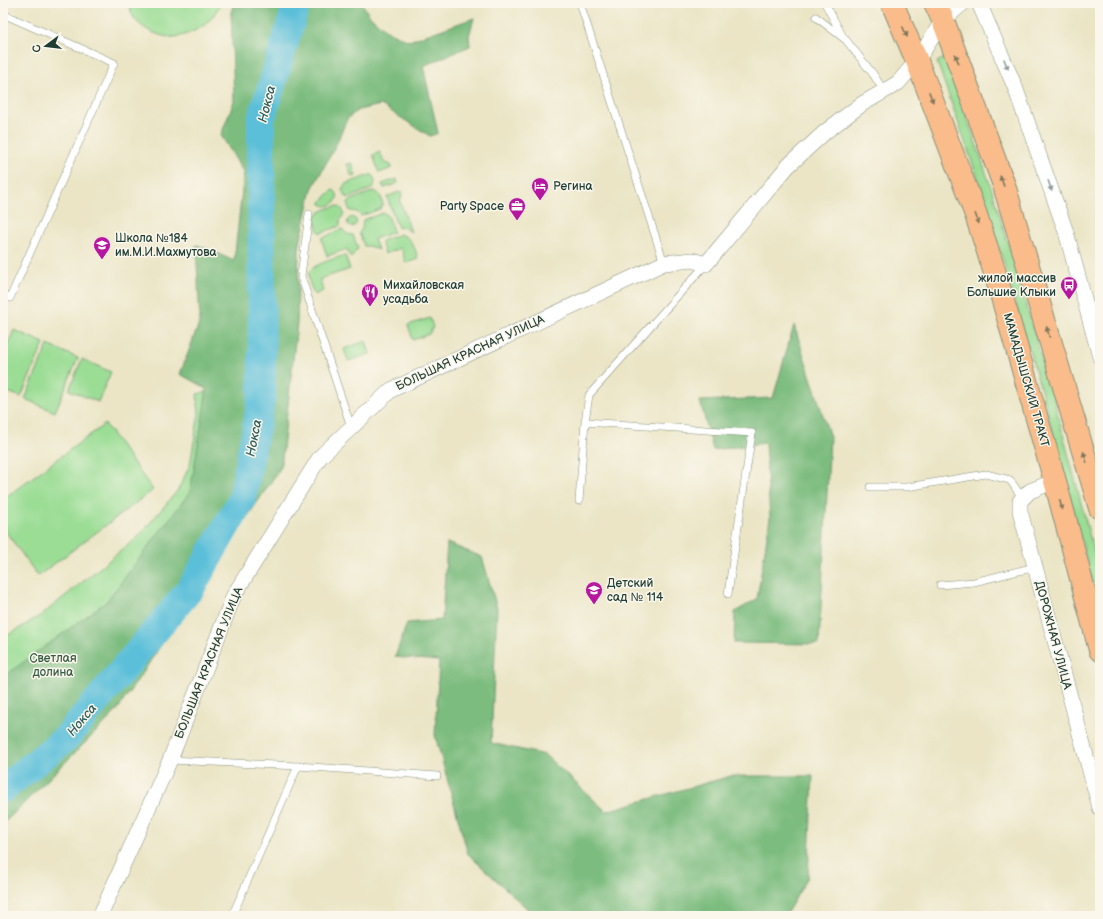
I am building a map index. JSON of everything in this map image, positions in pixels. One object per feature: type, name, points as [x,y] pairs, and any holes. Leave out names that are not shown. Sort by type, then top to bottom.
[{"type":"main road","name":"МАМАДЫШСКИЙ ТРАКТ","points":[[892,3],[917,61],[976,215],[997,280],[1100,650]]},
{"type":"main road","points":[[939,12],[1004,185],[1100,508]]},
{"type":"street","points":[[706,264],[788,166],[826,132],[862,104],[898,83],[917,61],[939,12],[963,3]]},
{"type":"street","points":[[979,3],[1015,87],[1050,184],[1094,315],[1100,357]]},
{"type":"street","name":"БОЛЬШАЯ КРАСНАЯ УЛИЦА","points":[[100,916],[170,760],[234,595],[320,457],[391,390],[664,263],[692,260],[706,264]]},
{"type":"street","points":[[1023,499],[1030,491],[1054,481]]},
{"type":"street","name":"ДОРОЖНАЯ УЛИЦА","points":[[1023,499],[1020,501],[1020,511],[1100,808]]},
{"type":"lane","points":[[580,3],[664,263]]},
{"type":"lane","points":[[825,3],[846,40],[873,74],[884,91]]},
{"type":"lane","points":[[3,14],[114,63],[10,298],[3,295]]},
{"type":"lane","points":[[816,17],[846,40]]},
{"type":"lane","points":[[309,214],[301,276],[352,427]]},
{"type":"lane","points":[[579,501],[585,422],[589,395],[706,264]]},
{"type":"lane","points":[[585,422],[752,433],[728,594]]},
{"type":"lane","points":[[870,487],[907,487],[986,474],[1010,480],[1023,499]]},
{"type":"lane","points":[[940,585],[974,582],[1035,567]]},
{"type":"lane","points":[[170,760],[298,766],[437,776]]},
{"type":"lane","points":[[232,916],[298,766]]},
{"type":"green space","points":[[129,3],[221,3],[214,15],[200,28],[186,34],[172,37],[154,33],[137,22],[133,16]]},
{"type":"green space","points":[[234,3],[362,3],[369,15],[387,31],[409,41],[474,18],[469,36],[470,46],[423,66],[438,133],[430,136],[381,105],[358,110],[347,119],[335,147],[312,189],[299,248],[297,324],[281,467],[116,712],[3,824],[3,677],[106,602],[190,492],[207,389],[180,374],[200,321],[196,245],[234,261],[244,173],[221,135],[234,101],[231,12]]},
{"type":"green space","points":[[946,57],[993,193],[1055,404],[1100,575],[1100,611],[1046,407],[984,196],[937,62]]},
{"type":"green space","points":[[380,152],[384,162],[391,165],[392,168],[379,173],[373,155]]},
{"type":"green space","points":[[352,163],[356,176],[352,177],[347,164]]},
{"type":"green space","points":[[372,175],[375,184],[373,188],[349,198],[345,196],[342,189],[345,184]]},
{"type":"green space","points":[[397,179],[398,183],[384,188],[382,184]]},
{"type":"green space","points":[[334,190],[337,193],[337,200],[335,203],[328,206],[321,204],[321,202],[331,191]]},
{"type":"green space","points":[[373,191],[378,193],[381,198],[383,204],[380,209],[361,216],[356,212],[350,211],[348,203],[351,200]]},
{"type":"green space","points":[[401,191],[402,195],[400,201],[411,232],[403,227],[398,228],[387,197]]},
{"type":"green space","points":[[336,206],[342,208],[344,214],[340,221],[340,226],[320,233],[315,220],[316,216],[321,211]]},
{"type":"green space","points":[[383,213],[389,218],[393,232],[374,239],[378,250],[369,246],[364,246],[359,232],[362,229],[363,220]]},
{"type":"green space","points":[[350,218],[354,218],[356,222],[354,226],[350,226],[348,224],[348,220]]},
{"type":"green space","points":[[342,229],[347,234],[353,235],[358,249],[351,258],[347,249],[327,256],[322,238]]},
{"type":"green space","points":[[400,234],[410,241],[414,247],[418,259],[406,263],[401,248],[385,254],[381,241]]},
{"type":"green space","points":[[345,255],[350,269],[320,279],[323,291],[314,295],[309,279],[309,273],[311,270],[314,267]]},
{"type":"green space","points":[[430,318],[433,327],[429,334],[413,340],[408,325]]},
{"type":"green space","points":[[794,325],[830,437],[819,644],[734,643],[735,612],[757,599],[770,518],[765,443],[713,450],[700,401],[773,398]]},
{"type":"green space","points":[[14,330],[44,343],[21,397],[3,390],[3,355]]},
{"type":"green space","points":[[366,341],[370,354],[348,361],[344,349]]},
{"type":"green space","points":[[48,345],[78,358],[55,412],[25,399]]},
{"type":"green space","points":[[82,359],[111,372],[98,402],[69,390]]},
{"type":"green space","name":"Светлая долина","points":[[258,380],[252,427],[3,765],[3,638],[43,614],[139,536],[178,490],[190,465],[199,413],[197,394]]},
{"type":"green space","points":[[105,424],[153,490],[38,576],[3,528],[3,499]]},
{"type":"green space","points":[[447,543],[482,557],[497,608],[491,743],[545,755],[606,811],[731,776],[813,776],[808,877],[785,916],[535,916],[468,854],[435,735],[439,661],[395,657],[407,623],[442,620]]},
{"type":"waterway","name":"Нокса","points":[[3,789],[66,738],[191,588],[242,499],[262,396],[261,120],[297,3]]},
{"type":"place","name":"Регина","points":[[540,201]]},
{"type":"place","name":"Party Space","points":[[517,221]]},
{"type":"place","name":"Школа №184 им.М.И.Махмутова","points":[[102,260]]},
{"type":"place","name":"жилой массив Большие Клыки","points":[[1069,300]]},
{"type":"place","name":"Михайловская усадьба","points":[[370,307]]},
{"type":"place","name":"Детский сад № 114","points":[[594,605]]}]
